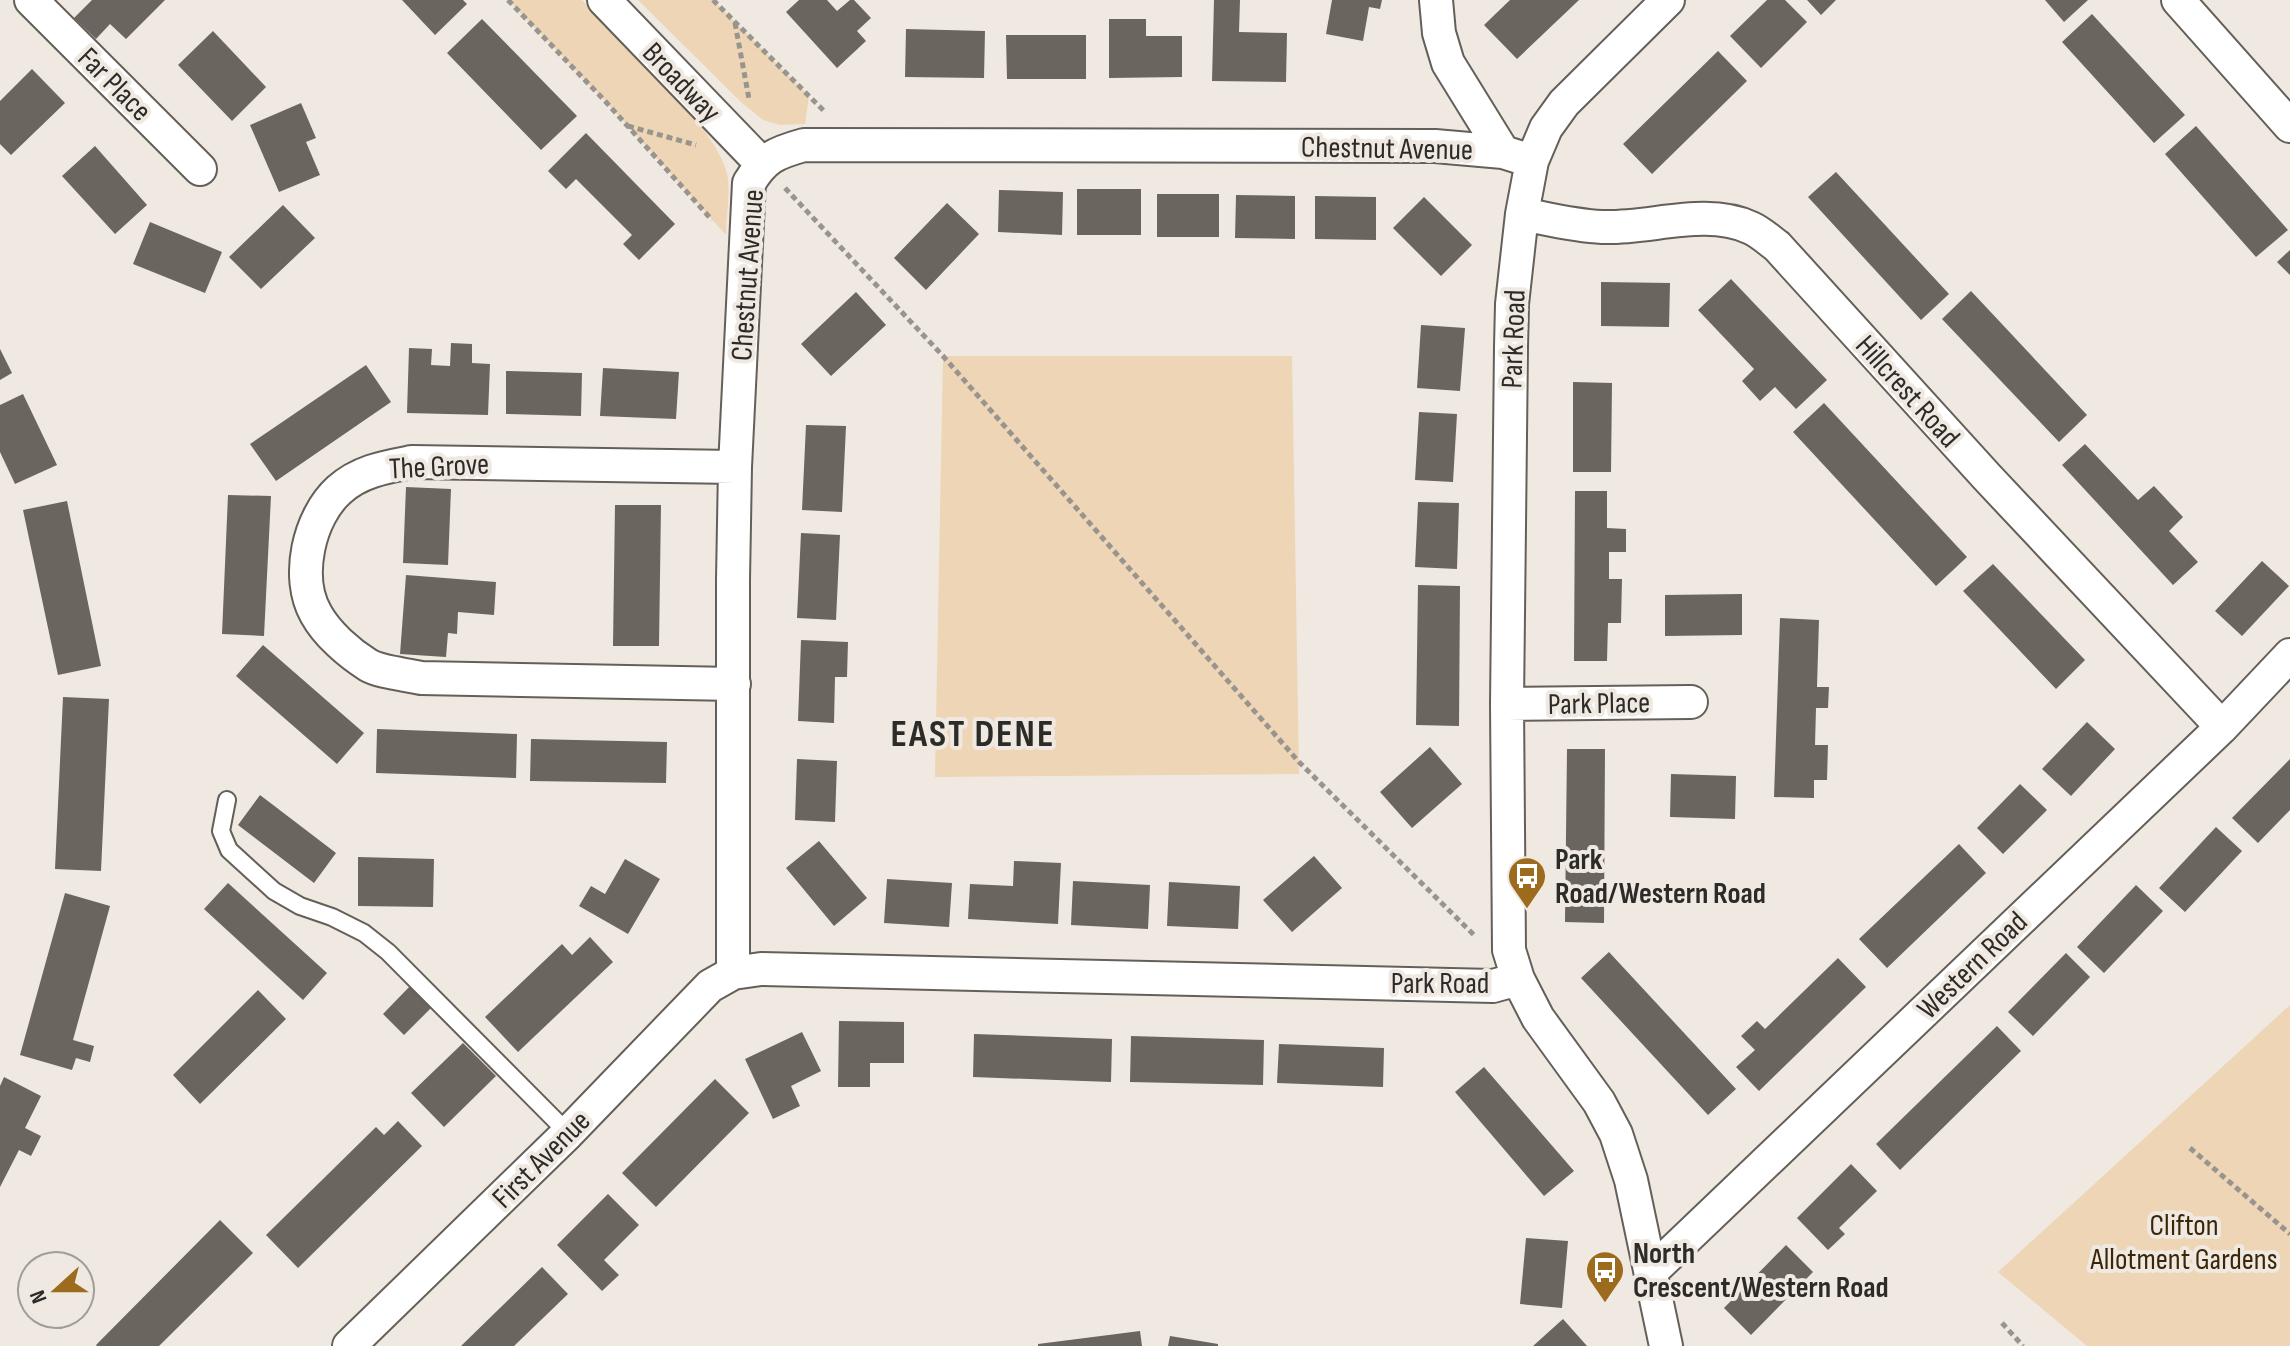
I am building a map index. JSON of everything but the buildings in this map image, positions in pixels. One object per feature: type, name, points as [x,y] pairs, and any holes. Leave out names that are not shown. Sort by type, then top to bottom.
[{"type":"street","name":"Far Place","points":[[31,0],[200,169]]},
{"type":"street","name":"Broadway","points":[[604,0],[761,163]]},
{"type":"street","points":[[1436,0],[1439,33],[1448,63],[1518,156]]},
{"type":"street","name":"Park Road","points":[[733,973],[761,969],[1493,986],[1518,979],[1509,950],[1507,704],[1512,304],[1522,214],[1518,156],[1546,128],[1564,103],[1668,0]]},
{"type":"street","points":[[2178,0],[2290,126]]},
{"type":"street","name":"Chestnut Avenue","points":[[733,973],[735,467],[749,183],[761,163],[781,152],[804,145],[1435,146],[1518,156]]},
{"type":"street","name":"Hillcrest Road","points":[[1522,214],[1575,225],[1605,227],[1698,220],[1731,221],[1753,228],[1777,246],[1987,477],[2222,727]]},
{"type":"street","name":"The Grove","points":[[734,684],[421,678],[371,667],[338,641],[315,613],[307,581],[307,549],[318,517],[339,490],[372,470],[385,467],[412,462],[735,467]]},
{"type":"street","name":"Western Road","points":[[1651,1272],[2222,727],[2290,655]]},
{"type":"street","name":"Park Place","points":[[1507,704],[1691,702]]},
{"type":"street","name":"First Avenue","points":[[349,1346],[568,1133],[710,986],[733,973]]},
{"type":"street","points":[[1518,979],[1538,1018],[1599,1102],[1616,1134],[1631,1180],[1666,1346]]},
{"type":"lane","points":[[227,800],[221,831],[229,850],[274,891],[300,906],[364,933],[388,952],[568,1133]]},
{"type":"path","points":[[508,0],[606,102],[745,257]]},
{"type":"path","points":[[713,0],[859,145]]},
{"type":"path","points":[[735,23],[749,101]]},
{"type":"path","points":[[761,163],[943,356],[1299,762],[1518,979]]},
{"type":"path","points":[[2190,1148],[2290,1234]]},
{"type":"path","points":[[2002,1323],[2023,1346]]},
{"type":"green space","points":[[508,0],[582,0],[667,86],[708,136],[722,159],[728,179],[726,235],[606,102]]},
{"type":"green space","points":[[638,0],[713,0],[809,96],[805,124],[780,125],[763,120]]},
{"type":"green space","points":[[943,356],[1292,356],[1299,774],[935,777]]},
{"type":"green space","name":"Clifton Allotment Gardens","points":[[2290,1005],[2290,1346],[2087,1346],[1998,1272]]},
{"type":"place","name":"Park Road/Western Road","points":[[1527,910]]},
{"type":"place","name":"North Crescent/Western Road","points":[[1605,1304]]},
{"type":"district","name":"EAST DENE","points":[[973,733]]}]
